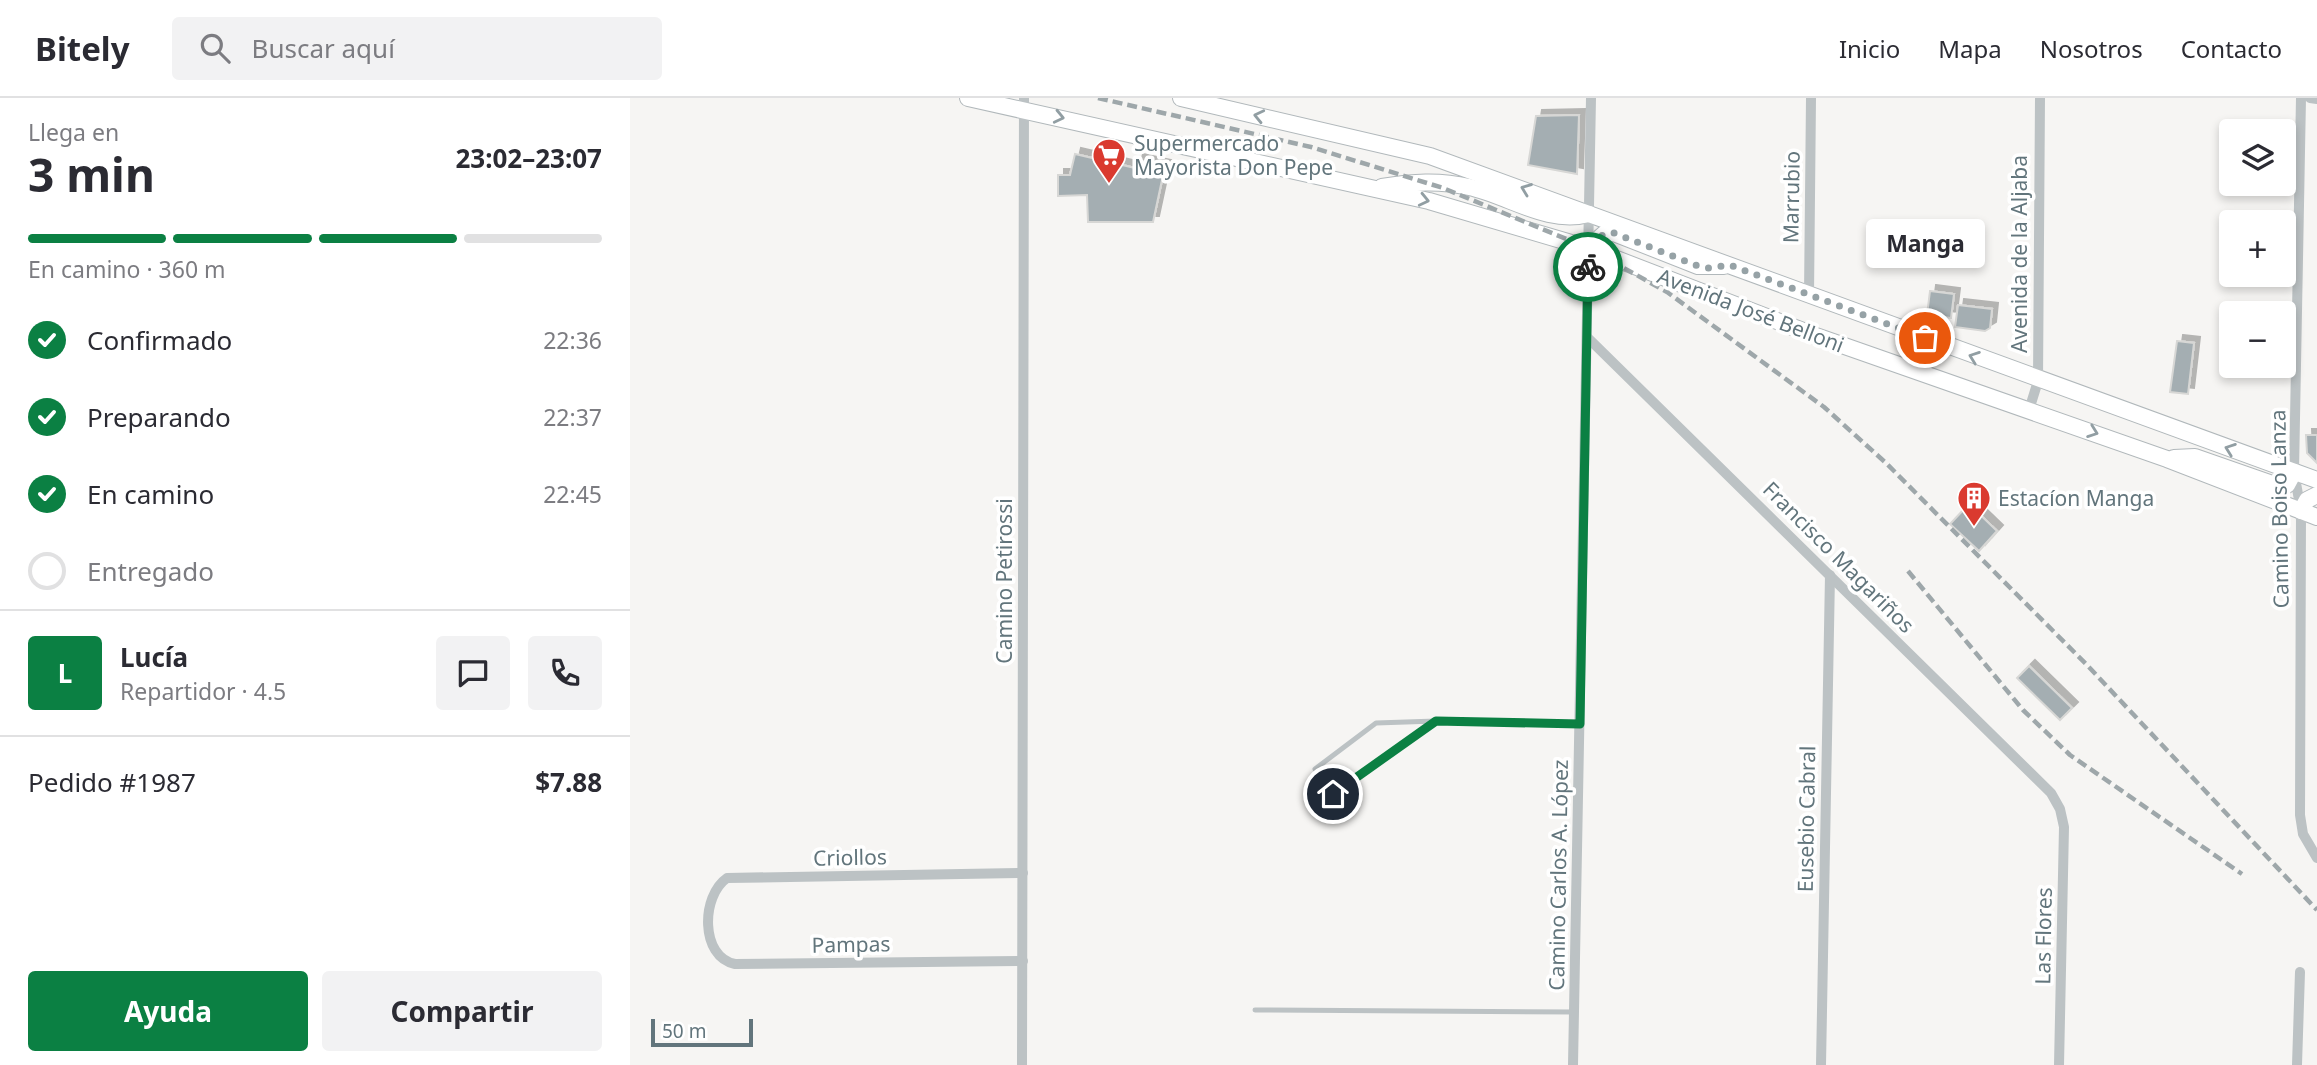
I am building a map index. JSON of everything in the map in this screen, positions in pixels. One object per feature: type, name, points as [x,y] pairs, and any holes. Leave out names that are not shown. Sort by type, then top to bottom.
[{"type":"main road","name":"Avenida José Belloni","points":[[968,98],[1024,104],[1503,220],[1588,248],[1816,336],[2167,459],[2317,517]]},
{"type":"main road","name":"Avenida José Belloni","points":[[1181,98],[1430,156],[2038,381],[2317,480]]},
{"type":"main road","points":[[1374,189],[1422,181],[1450,183],[1492,193],[1554,217],[1571,218],[1589,214]]},
{"type":"main road","points":[[1588,248],[1604,234],[1614,233],[1698,266],[1709,268],[1730,265]]},
{"type":"main road","points":[[2167,459],[2195,457],[2280,487],[2287,485],[2294,472]]},
{"type":"main road","points":[[2301,511],[2306,500],[2317,495]]},
{"type":"street","name":"Camino Carlos A. López","points":[[1573,1065],[1591,98]]},
{"type":"street","name":"Marrubio","points":[[1809,296],[1811,98]]},
{"type":"street","name":"Avenida de la Aljaba","points":[[2029,410],[2038,381],[2040,98]]},
{"type":"street","name":"Camino Boiso Lanza","points":[[2301,98],[2294,472],[2301,511],[2300,815],[2303,834],[2317,858]]},
{"type":"street","points":[[2310,98],[2317,99]]},
{"type":"street","name":"Camino Petirossi","points":[[1022,1065],[1024,104]]},
{"type":"street","name":"Francisco Magariños","points":[[1587,337],[2051,793],[2060,809]]},
{"type":"street","name":"Eusebio Cabral","points":[[1821,1065],[1830,575]]},
{"type":"street","name":"Las Flores","points":[[2059,1065],[2064,827],[2060,809]]},
{"type":"street","name":"Criollos","points":[[709,922],[710,903],[720,882],[727,878],[1023,873]]},
{"type":"street","name":"Pampas","points":[[709,922],[710,940],[719,957],[735,964],[1023,961]]},
{"type":"street","points":[[2297,1065],[2300,972]]},
{"type":"lane","points":[[1436,721],[1333,794],[1315,769],[1376,723],[1436,721],[1580,724]]},
{"type":"lane","points":[[1255,1010],[1574,1012]]},
{"type":"building","points":[[1579,115],[1577,174],[1528,165],[1536,116]]},
{"type":"building","name":"Supermercado Mayorista Don Pepe","points":[[1075,154],[1135,168],[1137,160],[1165,166],[1153,222],[1088,222],[1087,195],[1058,196],[1058,175],[1070,175]]},
{"type":"building","points":[[1930,291],[1954,294],[1951,318],[1927,315]]},
{"type":"building","points":[[1958,305],[1992,309],[1990,328],[1985,331],[1955,327]]},
{"type":"building","points":[[2177,341],[2194,343],[2188,394],[2170,392]]},
{"type":"building","points":[[2306,435],[2317,435],[2317,463],[2307,453]]},
{"type":"building","name":"Estacíon Manga","points":[[1969,504],[1997,531],[1979,551],[1950,524]]},
{"type":"building","points":[[2029,666],[2072,708],[2060,720],[2017,678]]},
{"type":"railway","points":[[1098,98],[1311,147],[1443,188],[1588,248],[1667,292],[1824,407],[1886,463],[2086,664],[2317,910]]},
{"type":"railway","points":[[1908,571],[2023,710],[2070,755],[2242,874]]},
{"type":"way so far","points":[[1588,267],[1588,248],[1604,234],[1614,233],[1698,266],[1709,268],[1730,265],[1925,338]]},
{"type":"place","name":"Supermercado Mayorista Don Pepe","points":[[1109,185]]},
{"type":"place","name":"Manga","points":[[1925,338]]},
{"type":"place","name":"Estacíon Manga","points":[[1974,528]]},
{"type":"route","points":[[1333,794],[1436,721],[1580,724],[1588,267]]}]
